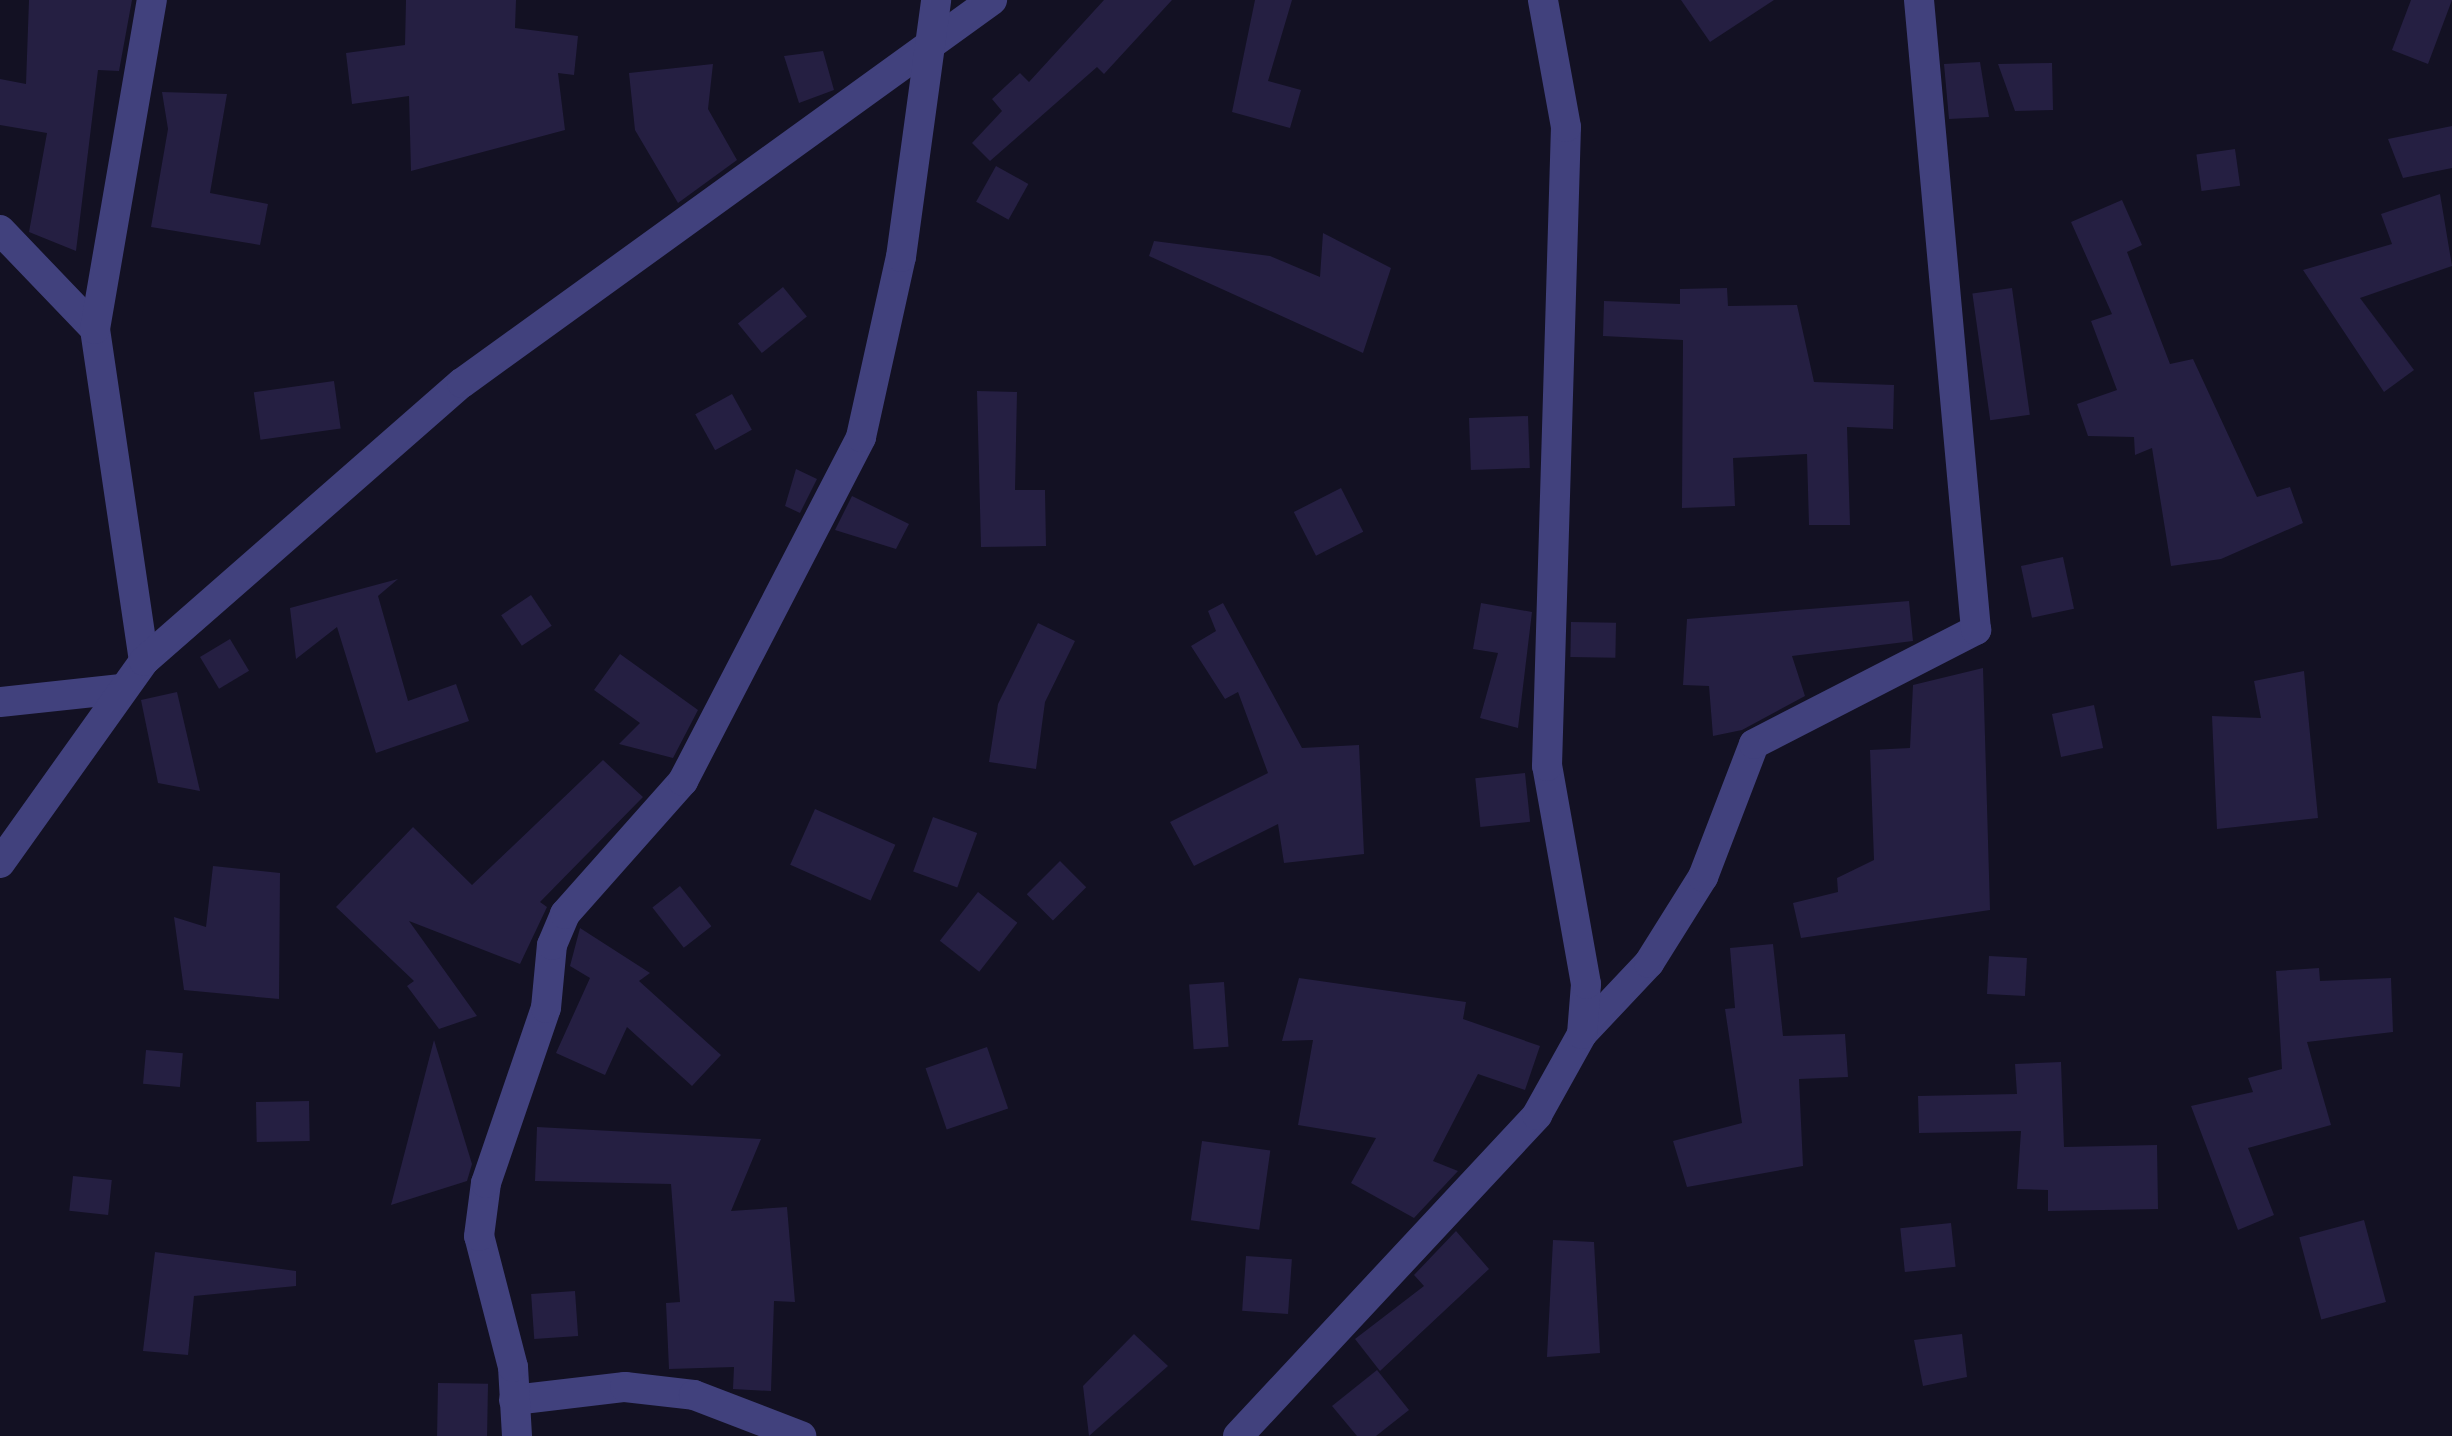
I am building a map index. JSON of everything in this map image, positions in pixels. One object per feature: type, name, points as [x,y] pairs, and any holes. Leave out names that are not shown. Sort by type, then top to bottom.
[{"type":"street","points":[[144,662],[95,329],[152,0]]},
{"type":"street","points":[[517,1436],[514,1400],[479,1236],[486,1183],[546,1008],[552,945],[565,914],[683,782],[861,436],[936,0]]},
{"type":"street","points":[[0,862],[144,662],[462,383],[929,50],[992,0]]},
{"type":"street","points":[[1543,0],[1567,128],[1546,766],[1586,984],[1582,1034]]},
{"type":"street","points":[[1238,1436],[1537,1115],[1582,1034],[1649,963],[1703,877],[1754,744],[1976,630],[1919,0]]},
{"type":"street","points":[[0,230],[95,329]]},
{"type":"street","points":[[0,702],[121,689]]},
{"type":"street","points":[[514,1400],[625,1387],[694,1395],[801,1436]]},
{"type":"building","points":[[29,0],[132,0],[119,71],[98,70],[76,251],[29,232],[47,133],[0,125],[0,79],[26,84]]},
{"type":"building","points":[[406,0],[516,0],[515,28],[578,36],[574,75],[558,73],[565,130],[411,171],[409,96],[352,104],[346,53],[405,45]]},
{"type":"building","points":[[1104,0],[1172,0],[1104,74],[1097,67],[990,161],[972,143],[1002,111],[992,99],[1020,73],[1029,82]]},
{"type":"building","points":[[1255,0],[1292,0],[1268,81],[1301,90],[1290,128],[1232,112]]},
{"type":"building","points":[[1681,0],[1774,0],[1710,42]]},
{"type":"building","points":[[2411,0],[2452,0],[2428,64],[2392,50]]},
{"type":"building","points":[[823,51],[834,90],[799,103],[784,56]]},
{"type":"building","points":[[1980,62],[1989,117],[1949,119],[1944,64]]},
{"type":"building","points":[[2052,63],[2053,110],[2015,111],[1998,64]]},
{"type":"building","points":[[713,64],[708,109],[737,160],[678,203],[635,130],[629,73]]},
{"type":"building","points":[[162,92],[227,94],[210,193],[268,204],[260,245],[151,227],[168,129]]},
{"type":"building","points":[[2452,126],[2452,168],[2403,178],[2388,139]]},
{"type":"building","points":[[2235,149],[2240,186],[2202,191],[2196,154]]},
{"type":"building","points":[[996,166],[1028,184],[1008,220],[976,202]]},
{"type":"building","points":[[2440,194],[2452,266],[2360,298],[2414,370],[2384,392],[2303,270],[2392,244],[2381,214]]},
{"type":"building","points":[[2122,200],[2142,245],[2127,252],[2170,364],[2193,359],[2257,497],[2290,487],[2303,523],[2221,559],[2171,566],[2152,448],[2135,455],[2134,437],[2088,436],[2077,404],[2117,390],[2091,321],[2112,314],[2071,222]]},
{"type":"building","points":[[1323,233],[1391,268],[1363,353],[1149,256],[1154,241],[1270,256],[1320,277]]},
{"type":"building","points":[[783,287],[807,317],[762,353],[738,324]]},
{"type":"building","points":[[1727,288],[1728,306],[1797,305],[1814,382],[1894,385],[1893,429],[1847,427],[1850,525],[1809,525],[1807,454],[1733,458],[1735,506],[1682,508],[1683,340],[1603,336],[1604,301],[1680,304],[1680,289]]},
{"type":"building","points":[[2012,288],[2030,415],[1990,420],[1972,294]]},
{"type":"building","points":[[334,381],[341,429],[260,440],[254,392]]},
{"type":"building","points":[[977,391],[1017,392],[1015,490],[1045,490],[1046,546],[981,547]]},
{"type":"building","points":[[732,394],[752,430],[715,450],[695,414]]},
{"type":"building","points":[[1528,416],[1530,468],[1471,470],[1469,418]]},
{"type":"building","points":[[796,469],[817,479],[800,513],[785,506]]},
{"type":"building","points":[[1341,488],[1363,532],[1316,556],[1294,512]]},
{"type":"building","points":[[852,496],[909,524],[896,549],[835,530]]},
{"type":"building","points":[[2063,557],[2074,609],[2032,618],[2021,566]]},
{"type":"building","points":[[398,579],[378,596],[408,701],[456,684],[469,721],[376,753],[337,627],[296,659],[290,608]]},
{"type":"building","points":[[531,595],[552,626],[522,646],[501,615]]},
{"type":"building","points":[[1909,601],[1913,641],[1792,656],[1805,696],[1742,730],[1713,736],[1709,686],[1683,685],[1687,619]]},
{"type":"building","points":[[1223,603],[1302,748],[1359,745],[1364,854],[1284,863],[1278,824],[1194,866],[1170,822],[1268,773],[1238,692],[1225,699],[1191,646],[1216,631],[1208,611]]},
{"type":"building","points":[[1481,603],[1532,612],[1518,728],[1480,718],[1498,653],[1473,649]]},
{"type":"building","points":[[1571,622],[1616,623],[1615,658],[1570,657]]},
{"type":"building","points":[[1038,623],[1075,641],[1045,702],[1036,769],[989,762],[998,704]]},
{"type":"building","points":[[230,639],[249,671],[219,689],[200,657]]},
{"type":"building","points":[[620,654],[698,710],[673,758],[619,744],[640,723],[594,690]]},
{"type":"building","points":[[1983,668],[1990,910],[1801,938],[1793,903],[1838,892],[1837,878],[1874,860],[1870,750],[1910,748],[1913,685]]},
{"type":"building","points":[[2304,671],[2318,818],[2217,829],[2212,716],[2261,718],[2254,681]]},
{"type":"building","points":[[177,692],[200,791],[158,783],[141,700]]},
{"type":"building","points":[[2094,705],[2103,748],[2061,757],[2052,714]]},
{"type":"building","points":[[603,760],[643,797],[540,902],[547,907],[520,964],[409,921],[477,1016],[439,1029],[407,986],[414,981],[336,907],[413,827],[472,885]]},
{"type":"building","points":[[1525,773],[1530,822],[1480,827],[1475,778]]},
{"type":"building","points":[[815,809],[895,845],[871,901],[790,865]]},
{"type":"building","points":[[933,817],[977,833],[957,888],[913,872]]},
{"type":"building","points":[[1060,861],[1086,887],[1053,920],[1027,894]]},
{"type":"building","points":[[213,866],[280,873],[279,999],[184,990],[174,917],[206,927]]},
{"type":"building","points":[[680,886],[711,926],[684,948],[652,908]]},
{"type":"building","points":[[978,892],[1017,923],[979,972],[940,941]]},
{"type":"building","points":[[580,928],[650,973],[639,981],[721,1055],[692,1086],[627,1027],[605,1075],[556,1053],[590,978],[570,966]]},
{"type":"building","points":[[1773,944],[1783,1036],[1845,1034],[1848,1077],[1799,1079],[1803,1166],[1687,1187],[1673,1141],[1742,1123],[1725,1009],[1735,1008],[1730,948]]},
{"type":"building","points":[[1989,956],[2027,958],[2025,996],[1987,994]]},
{"type":"building","points":[[2319,968],[2320,981],[2391,978],[2393,1032],[2307,1042],[2331,1125],[2248,1148],[2274,1215],[2238,1230],[2191,1106],[2253,1092],[2248,1078],[2282,1069],[2276,971]]},
{"type":"building","points":[[1299,978],[1466,1002],[1463,1019],[1540,1046],[1525,1090],[1478,1074],[1433,1161],[1458,1171],[1414,1218],[1351,1183],[1376,1138],[1298,1125],[1313,1040],[1282,1041]]},
{"type":"building","points":[[1224,982],[1229,1047],[1194,1049],[1189,984]]},
{"type":"building","points":[[434,1040],[472,1164],[467,1181],[391,1205]]},
{"type":"building","points":[[987,1047],[1008,1108],[947,1130],[926,1068]]},
{"type":"building","points":[[146,1050],[183,1053],[180,1087],[143,1084]]},
{"type":"building","points":[[2061,1062],[2064,1147],[2157,1145],[2158,1209],[2048,1211],[2048,1190],[2017,1189],[2021,1131],[1919,1133],[1918,1096],[2017,1094],[2015,1064]]},
{"type":"building","points":[[309,1101],[310,1141],[257,1142],[256,1102]]},
{"type":"building","points":[[537,1127],[761,1139],[731,1211],[787,1207],[795,1302],[774,1301],[771,1391],[733,1389],[734,1367],[669,1369],[666,1303],[680,1302],[671,1184],[535,1181]]},
{"type":"building","points":[[1202,1141],[1270,1151],[1259,1230],[1191,1220]]},
{"type":"building","points":[[73,1176],[112,1180],[108,1215],[69,1211]]},
{"type":"building","points":[[2364,1220],[2386,1302],[2321,1319],[2299,1237]]},
{"type":"building","points":[[1951,1223],[1956,1267],[1905,1272],[1900,1228]]},
{"type":"building","points":[[1456,1231],[1489,1269],[1380,1371],[1355,1339],[1424,1286],[1414,1275]]},
{"type":"building","points":[[1553,1240],[1594,1242],[1600,1353],[1547,1357]]},
{"type":"building","points":[[155,1252],[296,1271],[296,1286],[194,1296],[188,1355],[143,1351]]},
{"type":"building","points":[[1246,1256],[1292,1259],[1288,1314],[1242,1311]]},
{"type":"building","points":[[575,1291],[578,1336],[534,1339],[531,1294]]},
{"type":"building","points":[[1134,1334],[1168,1366],[1089,1436],[1083,1386]]},
{"type":"building","points":[[1962,1334],[1967,1377],[1923,1386],[1914,1340]]},
{"type":"building","points":[[1377,1370],[1409,1410],[1376,1436],[1357,1436],[1332,1406]]},
{"type":"building","points":[[438,1383],[488,1384],[487,1436],[437,1436]]}]
